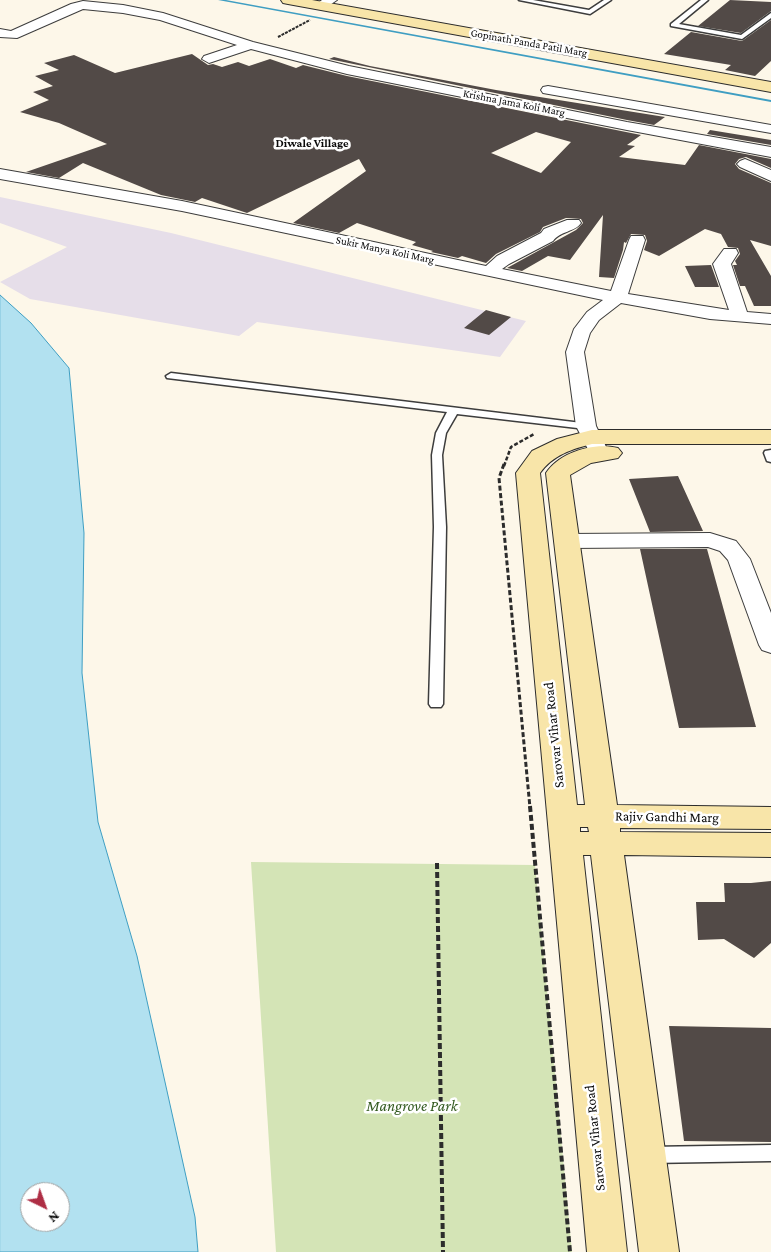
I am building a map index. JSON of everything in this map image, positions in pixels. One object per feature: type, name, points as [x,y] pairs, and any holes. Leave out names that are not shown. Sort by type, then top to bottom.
[{"type":"street","name":"Gopinath Panda Patil Marg","points":[[288,0],[325,3],[771,87]]},
{"type":"street","points":[[0,33],[12,35],[66,9],[83,5],[123,9],[163,17],[254,46]]},
{"type":"street","points":[[209,59],[254,46]]},
{"type":"street","name":"Krishna Jama Koli Marg","points":[[254,46],[299,56],[347,70],[627,126],[771,152]]},
{"type":"street","points":[[548,90],[771,129]]},
{"type":"street","points":[[744,164],[768,172]]},
{"type":"street","name":"Sukir Manya Koli Marg","points":[[0,174],[182,206],[618,298],[710,314],[771,319]]},
{"type":"street","points":[[489,272],[504,260],[547,237],[550,233],[574,223]]},
{"type":"street","points":[[592,439],[575,352],[581,333],[593,316],[618,298],[637,240]]},
{"type":"street","points":[[730,253],[722,264],[740,316]]},
{"type":"street","name":"Sarovar Vihar Road","points":[[607,1252],[528,472],[540,456],[565,444],[592,439],[771,451]]},
{"type":"street","name":"Sarovar Vihar Road","points":[[592,439],[578,460],[565,466],[558,473],[659,1252]]},
{"type":"street","points":[[567,541],[710,540],[728,546],[739,559],[771,645]]},
{"type":"street","name":"Rajiv Gandhi Marg","points":[[564,830],[605,830],[771,818]]},
{"type":"street","name":"Rajiv Gandhi Marg","points":[[605,830],[771,845]]},
{"type":"lane","points":[[522,0],[590,12],[608,0]]},
{"type":"lane","points":[[705,0],[672,25],[742,37],[771,15]]},
{"type":"lane","points":[[171,376],[557,422],[592,439]]},
{"type":"lane","points":[[436,704],[440,527],[437,454],[441,433],[454,409]]},
{"type":"lane","points":[[647,1155],[771,1153]]},
{"type":"path","points":[[254,46],[304,23]]},
{"type":"path","points":[[557,422],[511,447],[499,478],[518,667],[570,1252]]},
{"type":"path","points":[[437,863],[443,1252]]},
{"type":"shaded area","points":[[0,197],[171,233],[526,321],[500,357],[257,322],[239,336],[30,299],[0,282],[67,247],[0,223]]},
{"type":"green space","name":"Mangrove Park","points":[[251,862],[535,865],[572,1252],[276,1252]]},
{"type":"water","points":[[0,295],[31,323],[69,368],[84,533],[82,673],[98,822],[137,956],[195,1217],[198,1252],[0,1252]]},
{"type":"building","points":[[730,0],[771,2],[771,11],[741,33],[698,26]]},
{"type":"building","points":[[771,20],[771,61],[755,76],[725,70],[731,65],[664,54],[691,32],[742,41]]},
{"type":"building","points":[[192,54],[208,65],[213,64],[222,67],[238,62],[249,66],[270,59],[296,68],[303,65],[347,76],[641,135],[627,145],[635,146],[619,157],[685,165],[699,145],[771,159],[771,168],[746,157],[739,159],[735,164],[739,169],[771,183],[771,246],[750,240],[771,276],[771,306],[754,306],[745,286],[740,286],[733,265],[737,265],[735,261],[740,254],[738,248],[728,247],[721,234],[705,229],[659,256],[644,250],[647,241],[645,235],[631,234],[626,243],[624,242],[614,278],[599,277],[603,215],[570,260],[548,256],[522,271],[507,268],[576,230],[583,223],[581,219],[566,218],[543,227],[540,232],[496,254],[486,263],[462,256],[458,258],[431,252],[433,251],[412,245],[416,242],[357,223],[339,233],[293,223],[366,171],[359,159],[247,213],[202,198],[195,202],[161,195],[83,163],[59,178],[26,172],[107,144],[59,123],[20,112],[49,100],[33,92],[53,86],[35,76],[59,70],[44,63],[74,55],[115,73]],"holes":[[[536,132],[571,142],[541,173],[491,153]]]},
{"type":"building","points":[[334,57],[370,66],[496,90],[665,117],[654,125],[329,59]]},
{"type":"building","points":[[710,130],[771,140],[771,145],[707,134]]},
{"type":"building","points":[[711,265],[719,287],[695,287],[685,266]]},
{"type":"building","points":[[486,310],[511,317],[489,335],[464,328]]},
{"type":"building","points":[[678,476],[703,531],[650,532],[629,479]]},
{"type":"building","points":[[640,549],[707,549],[756,727],[679,728]]},
{"type":"building","points":[[771,881],[771,943],[754,958],[724,939],[698,940],[696,902],[725,902],[724,883]]},
{"type":"building","points":[[669,1026],[771,1028],[771,1142],[684,1141]]},
{"type":"waterway","points":[[220,0],[771,101]]},
{"type":"district","name":"Diwale Village","points":[[312,143]]}]
